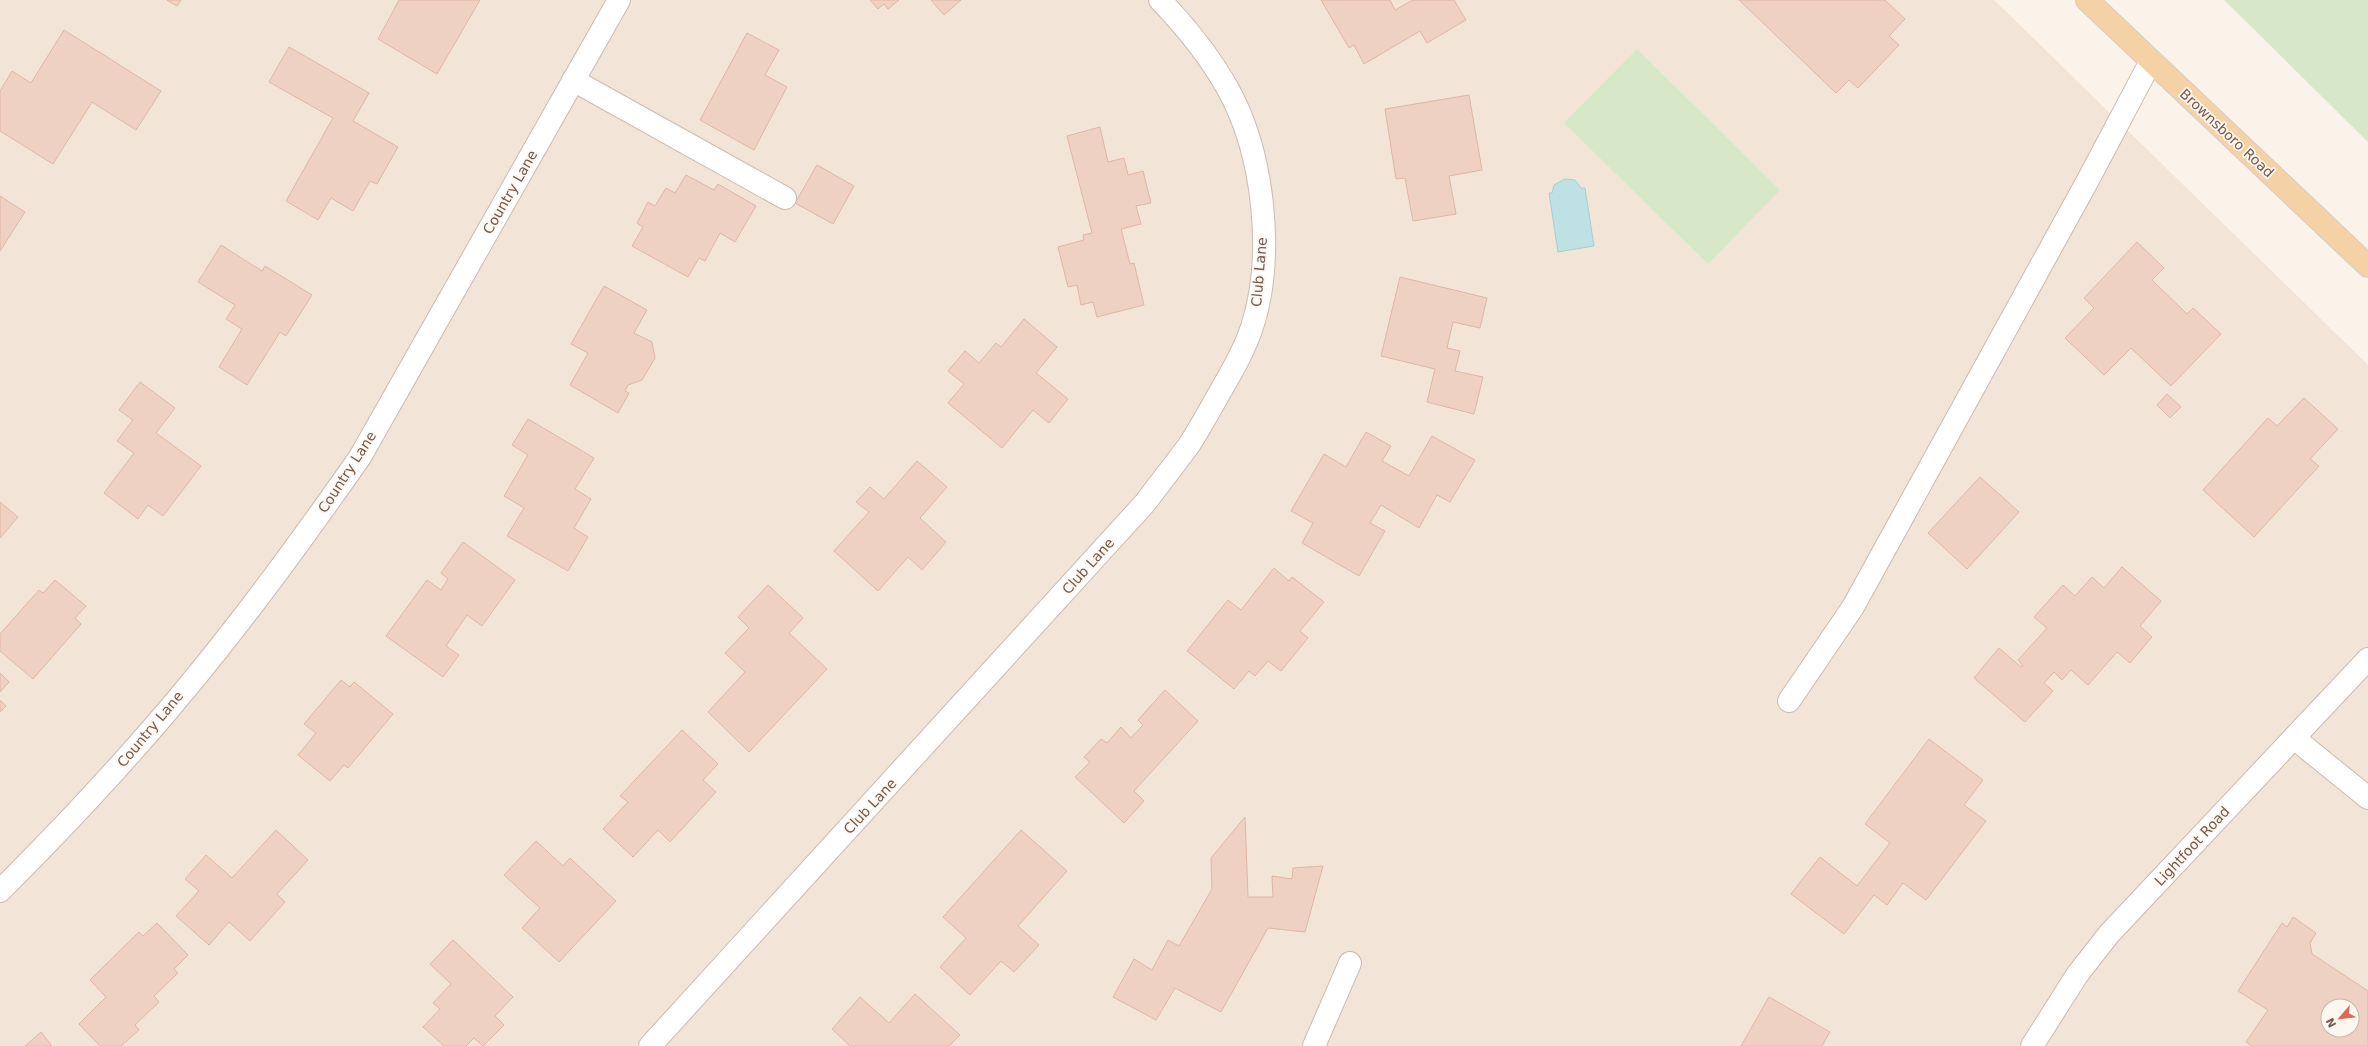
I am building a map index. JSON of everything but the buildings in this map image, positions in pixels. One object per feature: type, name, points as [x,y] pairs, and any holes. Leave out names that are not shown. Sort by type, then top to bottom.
[{"type":"main road","name":"Brownsboro Road","points":[[2087,0],[2368,266]]},
{"type":"street","name":"Country Lane","points":[[0,891],[138,746],[230,634],[313,525],[360,457],[619,0]]},
{"type":"street","name":"Club Lane","points":[[650,1046],[1145,503],[1190,444],[1240,357],[1252,328],[1260,298],[1265,244],[1259,179],[1240,116],[1228,88],[1194,38],[1160,0]]},
{"type":"street","points":[[1789,701],[1853,607],[2088,180],[2151,61]]},
{"type":"street","points":[[573,80],[785,198]]},
{"type":"street","name":"Lightfoot Road","points":[[2032,1046],[2077,975],[2109,934],[2368,659]]},
{"type":"street","points":[[2294,738],[2368,798]]},
{"type":"street","points":[[1314,1046],[1350,963]]},
{"type":"shaded area","points":[[0,0],[1994,0],[2368,365],[2368,1046],[0,1046]]},
{"type":"green space","points":[[2224,0],[2368,0],[2368,142]]},
{"type":"green space","points":[[1637,49],[1780,190],[1708,264],[1564,123]]},
{"type":"water","points":[[1565,179],[1575,180],[1581,188],[1585,188],[1594,246],[1558,252],[1549,193],[1552,193],[1554,185]]}]
